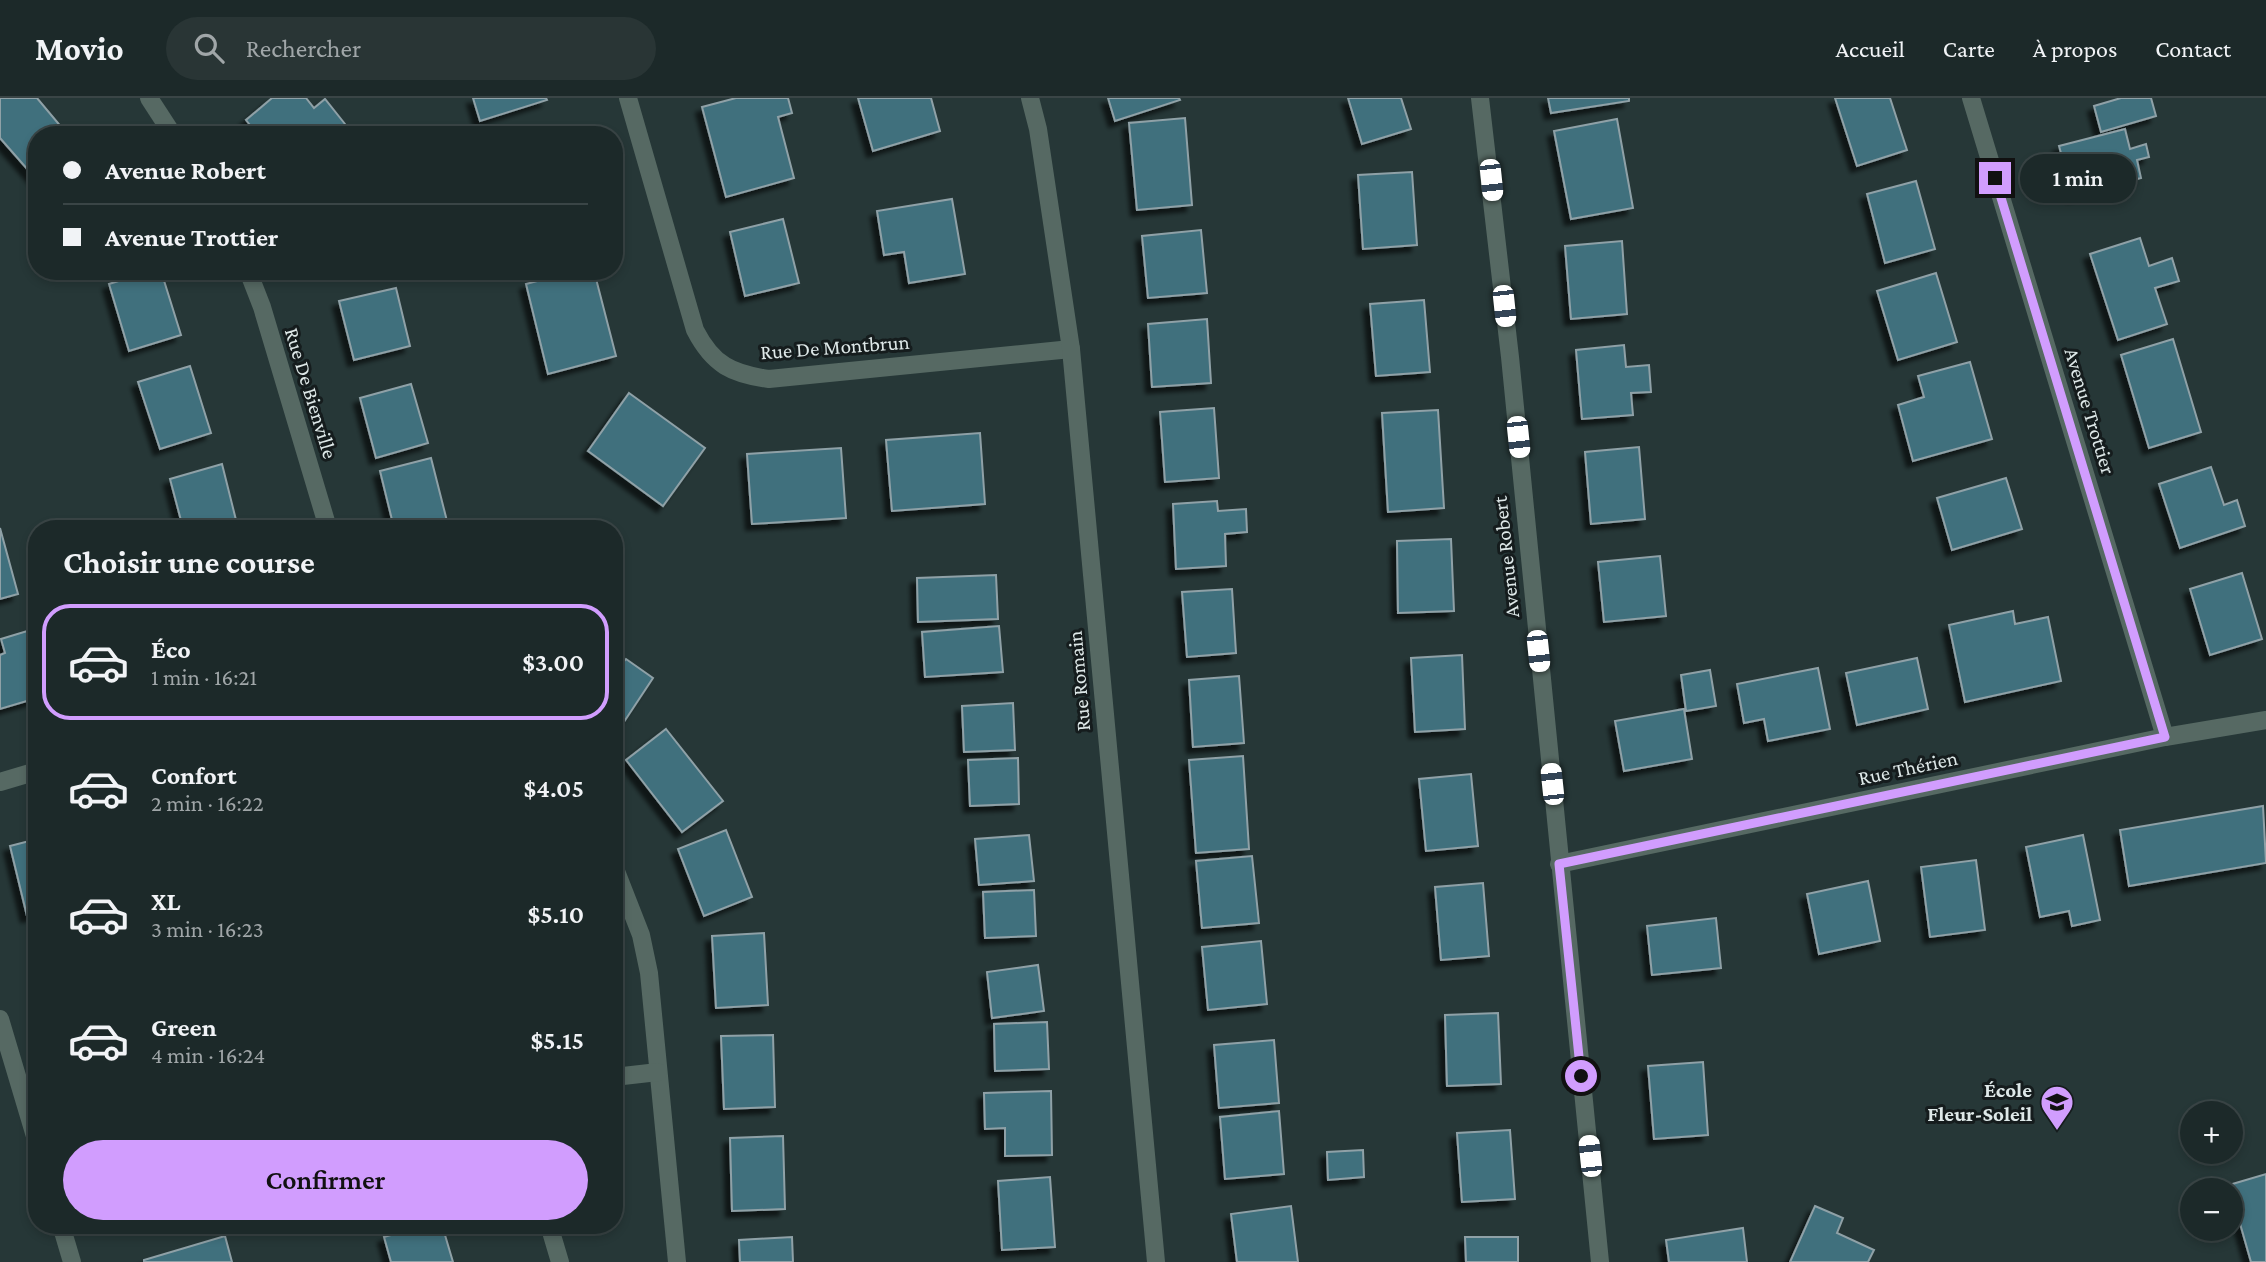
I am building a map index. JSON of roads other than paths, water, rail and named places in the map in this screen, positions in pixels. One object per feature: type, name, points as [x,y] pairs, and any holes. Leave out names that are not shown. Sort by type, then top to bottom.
[{"type":"street","points":[[149,98],[167,126]]},
{"type":"street","name":"Rue De Montbrun","points":[[628,98],[695,330],[706,351],[725,367],[747,376],[769,379],[1071,349]]},
{"type":"street","name":"Rue Romain","points":[[1030,98],[1038,129],[1071,349],[1156,1262]]},
{"type":"street","name":"Avenue Robert","points":[[1480,98],[1510,357],[1600,1262]]},
{"type":"street","name":"Avenue Trottier","points":[[1971,98],[2165,737]]},
{"type":"street","name":"Rue De Bienville","points":[[252,280],[326,520]]},
{"type":"street","name":"Rue Thérien","points":[[1559,864],[2165,737],[2266,720]]},
{"type":"street","points":[[0,782],[28,774]]},
{"type":"street","points":[[623,888],[632,910],[649,973],[677,1262]]},
{"type":"street","points":[[0,1019],[28,1113]]},
{"type":"street","points":[[623,1076],[658,1072]]},
{"type":"street","points":[[64,1234],[72,1262]]},
{"type":"street","points":[[552,1234],[560,1262]]},
{"type":"place","name":"École Fleur-Soleil","points":[[2057,1132]]}]
